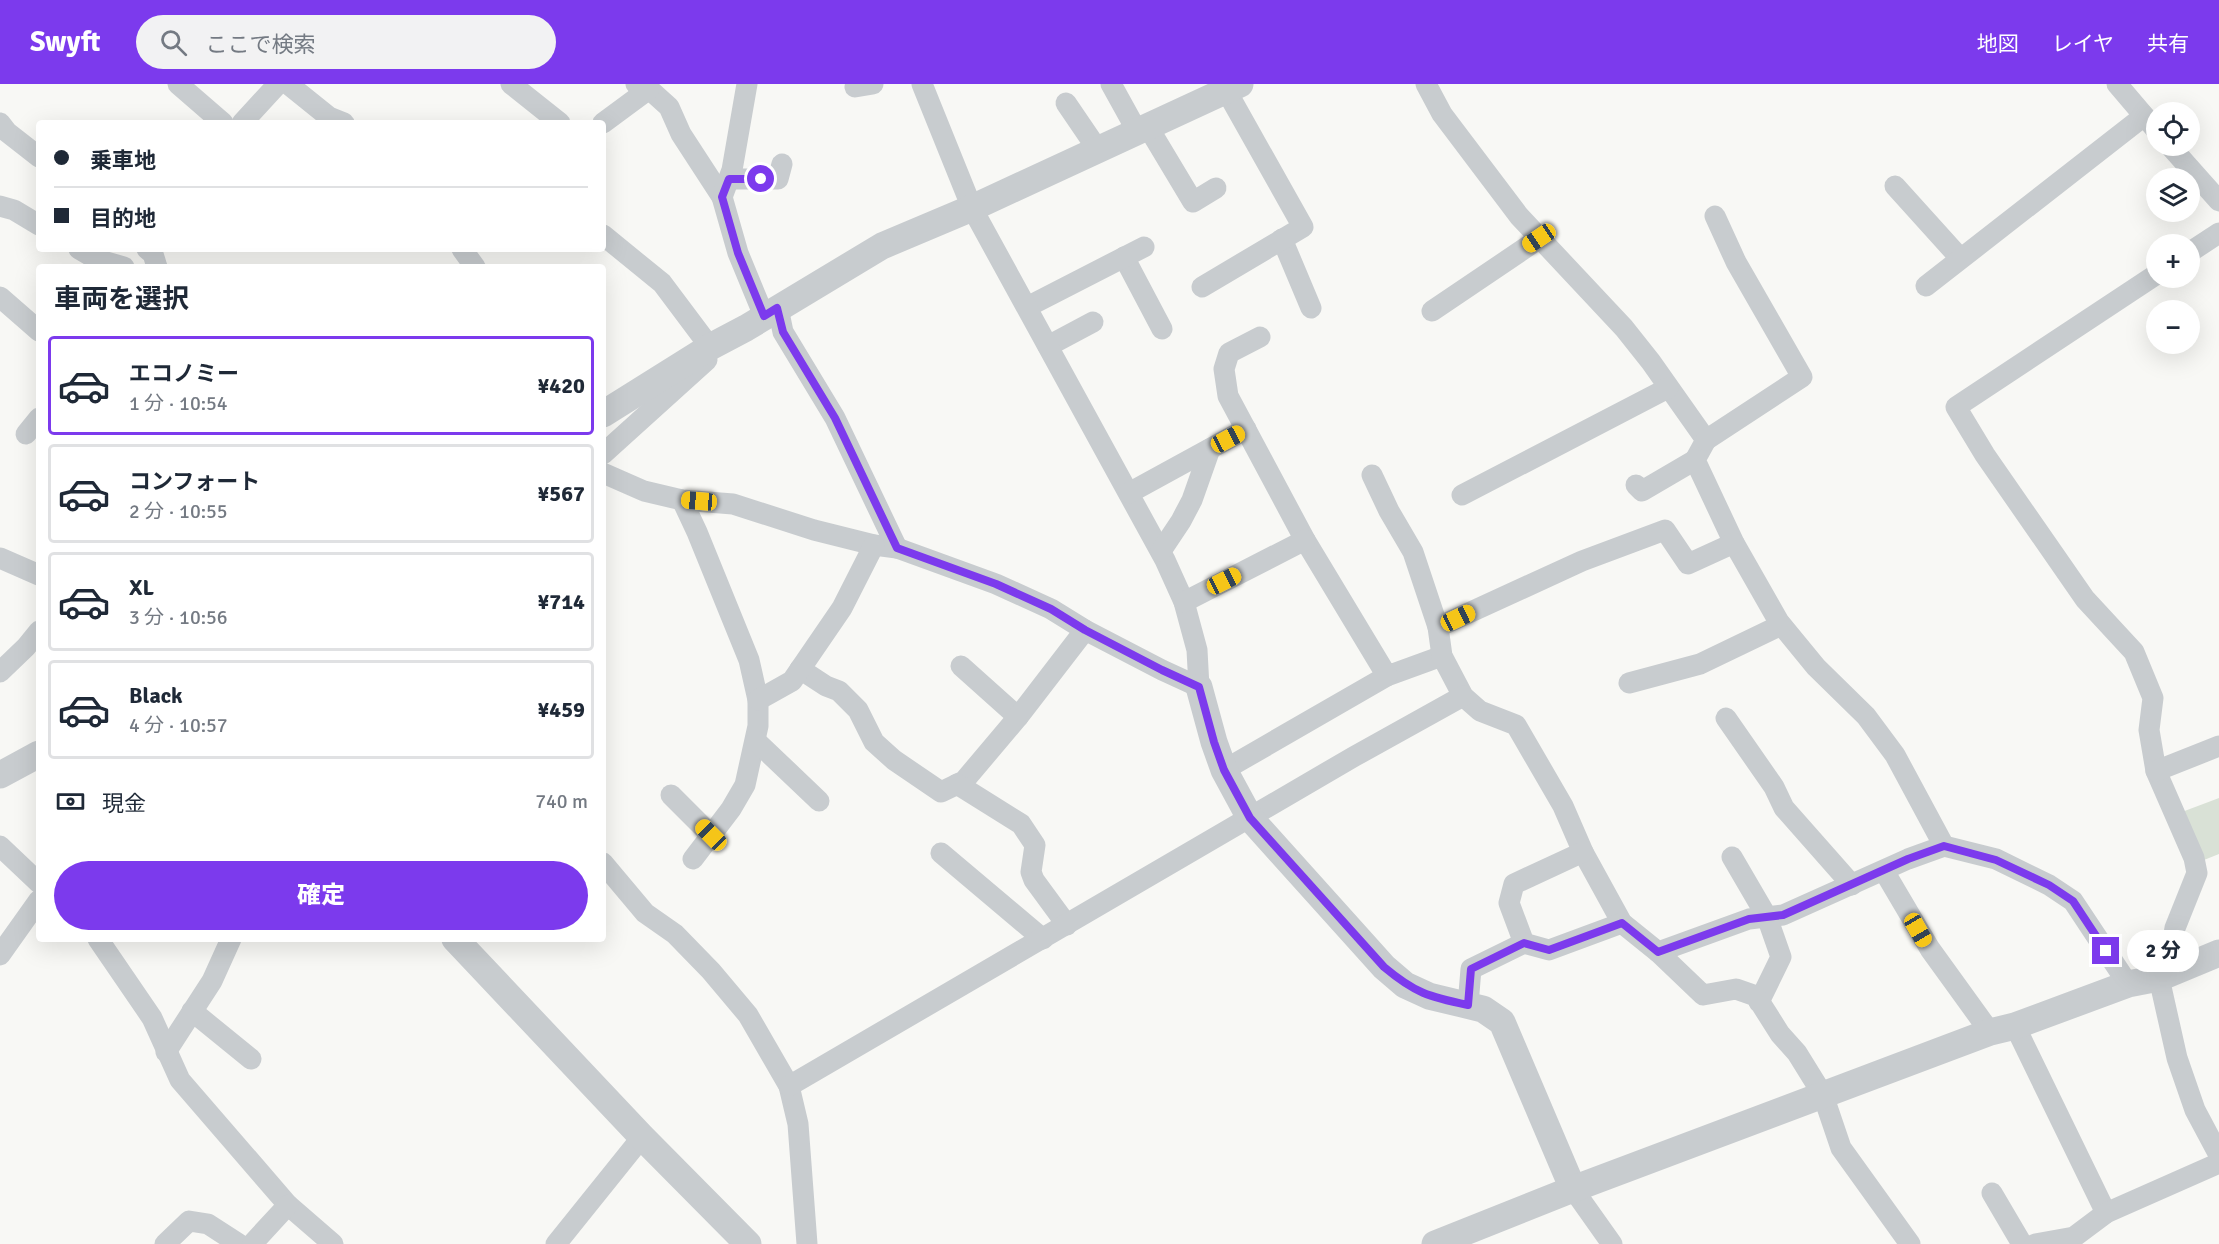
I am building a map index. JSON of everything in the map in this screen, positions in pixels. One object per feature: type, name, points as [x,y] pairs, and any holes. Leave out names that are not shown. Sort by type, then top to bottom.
[{"type":"street","points":[[178,84],[220,120]]},
{"type":"street","points":[[245,120],[278,84]]},
{"type":"street","points":[[288,84],[329,117],[336,120]]},
{"type":"street","points":[[511,84],[556,120]]},
{"type":"street","points":[[747,84],[725,188],[738,253],[763,317],[783,332],[835,418],[897,548]]},
{"type":"street","points":[[922,84],[972,208],[1161,551],[1184,602],[1197,650],[1199,687],[1214,742],[1224,770],[1250,818],[1384,967],[1405,985],[1429,996],[1483,1009],[1502,1022],[1574,1189],[1612,1244]]},
{"type":"street","points":[[1111,84],[1193,202],[1216,188]]},
{"type":"street","points":[[1426,84],[1442,114],[1519,216],[1624,328],[1652,362],[1706,440]]},
{"type":"street","points":[[2117,84],[2146,118]]},
{"type":"street","points":[[606,120],[642,87],[669,107],[681,134],[725,188]]},
{"type":"street","points":[[606,412],[710,347],[882,246],[972,208],[1233,87],[1303,226],[1202,287]]},
{"type":"street","points":[[1066,103],[1098,150]]},
{"type":"street","points":[[0,123],[7,132],[36,155]]},
{"type":"street","points":[[1926,286],[1960,258],[2146,126]]},
{"type":"street","points":[[2179,156],[2219,201]]},
{"type":"street","points":[[725,188],[778,179],[782,164]]},
{"type":"street","points":[[1895,186],[1960,258]]},
{"type":"street","points":[[0,206],[14,210],[36,223]]},
{"type":"street","points":[[1636,485],[1642,491],[1695,460],[1706,440],[1802,377],[1736,262],[1715,216]]},
{"type":"street","points":[[2200,245],[2219,232]]},
{"type":"street","points":[[606,238],[662,283],[710,347]]},
{"type":"street","points":[[1432,311],[1539,238]]},
{"type":"street","points":[[1282,239],[1311,308]]},
{"type":"street","points":[[1027,307],[1144,247]]},
{"type":"street","points":[[84,252],[96,259],[114,264]]},
{"type":"street","points":[[1124,257],[1162,329]]},
{"type":"street","points":[[2146,281],[1956,407],[1985,455],[2085,599],[2134,652],[2153,698],[2149,730],[2156,771],[2194,858],[2197,873],[2175,928],[2172,946],[2158,978],[2177,1058],[2195,1110],[2216,1144]]},
{"type":"street","points":[[0,297],[36,328]]},
{"type":"street","points":[[606,451],[693,372],[763,317]]},
{"type":"street","points":[[1048,346],[1093,322]]},
{"type":"street","points":[[1260,337],[1229,353],[1224,369],[1228,396],[1305,540],[1387,676]]},
{"type":"street","points":[[1462,495],[1668,388]]},
{"type":"street","points":[[1129,493],[1246,429]]},
{"type":"street","points":[[1161,551],[1192,500],[1210,449]]},
{"type":"street","points":[[1695,460],[1734,543],[1781,625],[1816,667],[1866,716],[1889,747],[1944,846]]},
{"type":"street","points":[[606,474],[644,491],[682,500],[734,504],[814,530],[874,546],[897,548],[996,584],[1051,609],[1085,630],[1199,687]]},
{"type":"street","points":[[1372,475],[1389,511],[1413,552],[1438,627],[1442,656],[1463,696],[1480,711],[1516,725],[1563,806],[1583,852],[1622,923],[1658,952],[1703,995],[1736,989],[1755,996],[1780,1034],[1797,1053],[1823,1095],[1841,1148],[1910,1244]]},
{"type":"street","points":[[682,500],[698,532],[749,660],[758,700],[756,741],[745,785],[731,809],[693,859]]},
{"type":"street","points":[[1438,627],[1582,561],[1665,530],[1688,564],[1734,543]]},
{"type":"street","points":[[1184,602],[1305,540]]},
{"type":"street","points":[[758,700],[792,681],[842,608],[874,546]]},
{"type":"street","points":[[0,558],[36,574]]},
{"type":"street","points":[[1629,683],[1700,664],[1781,625]]},
{"type":"street","points":[[801,669],[826,686],[839,691],[858,710],[874,741],[894,760],[941,792],[964,781],[1018,717],[1085,630]]},
{"type":"street","points":[[0,672],[36,635]]},
{"type":"street","points":[[1224,770],[1387,676],[1442,656]]},
{"type":"street","points":[[961,666],[1018,717]]},
{"type":"street","points":[[789,1086],[1463,696]]},
{"type":"street","points":[[1726,718],[1774,787],[1784,808],[1852,885]]},
{"type":"street","points":[[756,741],[819,801]]},
{"type":"street","points":[[2156,771],[2219,746]]},
{"type":"street","points":[[0,775],[36,756]]},
{"type":"street","points":[[957,784],[1021,824],[1029,834],[1035,844],[1031,872],[1034,880],[1067,925]]},
{"type":"street","points":[[670,795],[711,835]]},
{"type":"street","points":[[0,846],[36,880]]},
{"type":"street","points":[[1658,952],[1749,919],[1783,915],[1908,859],[1944,846],[1996,860],[2049,885],[2073,901],[2128,984]]},
{"type":"street","points":[[1524,943],[1509,903],[1514,884],[1583,852]]},
{"type":"street","points":[[941,853],[1043,939]]},
{"type":"street","points":[[1732,857],[1767,917],[1781,957],[1759,1002]]},
{"type":"street","points":[[606,867],[645,913],[675,934],[711,971],[748,1015],[789,1086],[798,1124],[807,1244]]},
{"type":"street","points":[[1884,871],[1930,949],[2002,1029],[2106,1213]]},
{"type":"street","points":[[0,955],[36,904]]},
{"type":"street","points":[[1468,1005],[1471,969],[1524,943],[1549,950],[1622,923]]},
{"type":"street","points":[[105,942],[152,1018],[180,1080],[288,1205],[333,1244]]},
{"type":"street","points":[[166,1052],[212,981],[230,942]]},
{"type":"street","points":[[458,942],[642,1137],[748,1244]]},
{"type":"street","points":[[1435,1244],[1474,1237],[1574,1189],[2002,1029],[2128,984],[2158,978],[2219,953]]},
{"type":"street","points":[[192,1011],[251,1059]]},
{"type":"street","points":[[556,1244],[642,1137]]},
{"type":"street","points":[[2035,1244],[2076,1241],[2106,1213],[2219,1163]]},
{"type":"street","points":[[1992,1193],[2022,1244]]},
{"type":"street","points":[[252,1244],[288,1205]]},
{"type":"street","points":[[165,1244],[189,1221],[208,1224],[239,1244]]},
{"type":"shaded area","points":[[2219,798],[2219,854],[2199,862],[2174,815]]},
{"type":"route","points":[[761,179],[729,179],[722,197],[738,253],[764,316],[777,308],[783,332],[835,418],[897,548],[996,584],[1051,609],[1085,630],[1199,687],[1224,770],[1250,818],[1384,967],[1405,985],[1429,996],[1468,1005],[1471,969],[1524,943],[1549,950],[1622,923],[1658,952],[1749,919],[1783,915],[1908,859],[1944,846],[1996,860],[2049,885],[2073,901],[2106,951]]}]
